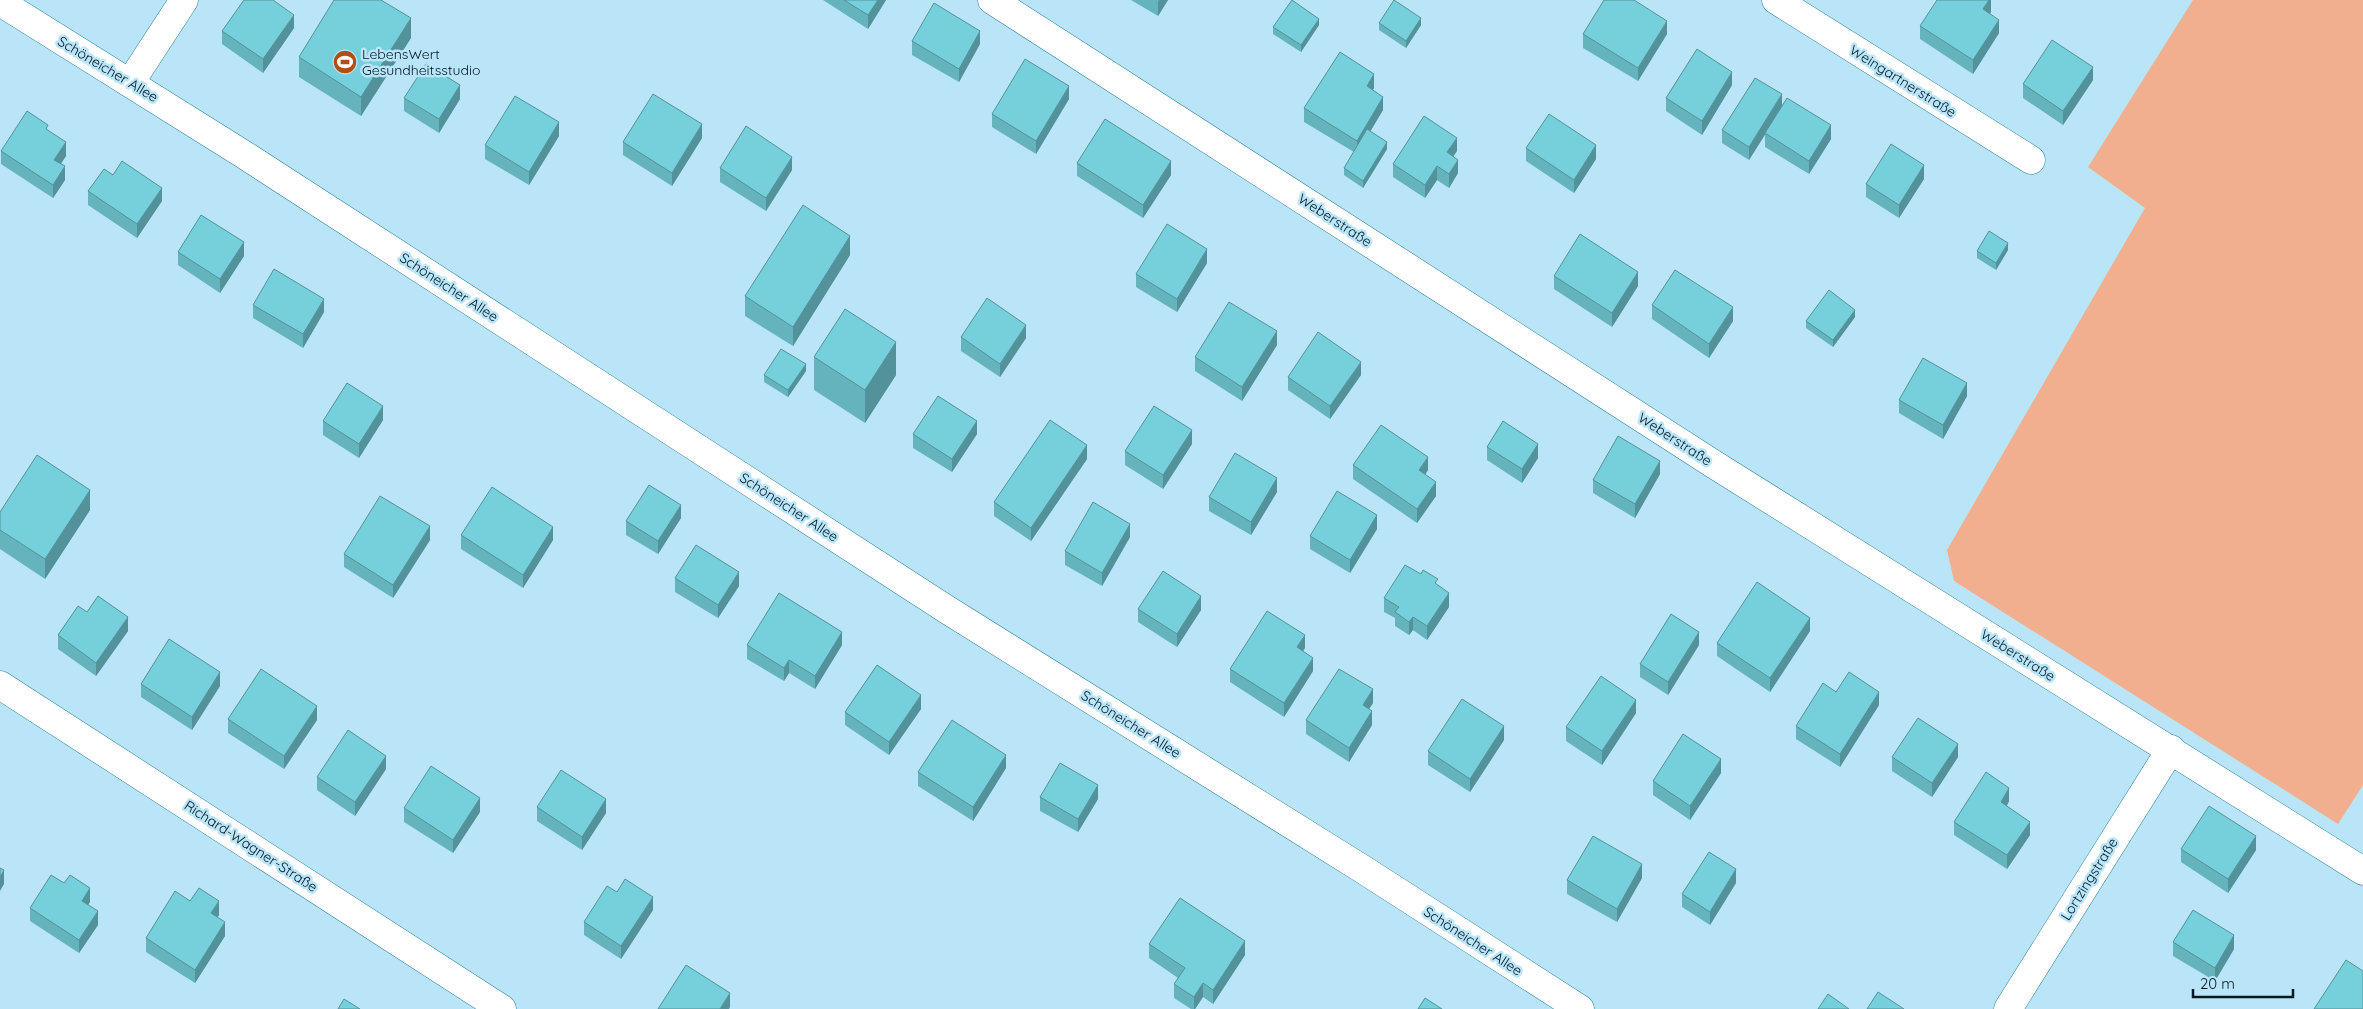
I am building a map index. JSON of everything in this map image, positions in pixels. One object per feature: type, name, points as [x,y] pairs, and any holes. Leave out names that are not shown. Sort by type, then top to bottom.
[{"type":"street","points":[[130,83],[184,0]]},
{"type":"street","name":"Weberstraße","points":[[992,0],[1723,470],[2363,871]]},
{"type":"street","name":"Weingartnerstraße","points":[[1776,0],[2031,160]]},
{"type":"street","name":"Schöneicher Allee","points":[[0,2],[243,154],[946,609],[1357,866],[1580,1009]]},
{"type":"street","name":"Richard-Wagner-Straße","points":[[0,685],[502,1009]]},
{"type":"street","name":"Lortzingstraße","points":[[2008,1009],[2171,750]]},
{"type":"shaded area","points":[[2193,0],[2363,0],[2363,785],[2338,824],[1954,581],[1947,550],[2145,208],[2088,167]]},
{"type":"building","points":[[244,0],[273,0],[294,15],[263,59],[222,31]]},
{"type":"building","points":[[334,0],[381,0],[411,18],[361,97],[299,57]]},
{"type":"building","points":[[844,0],[878,0],[868,15]]},
{"type":"building","points":[[1292,0],[1319,19],[1301,45],[1273,27]]},
{"type":"building","points":[[1394,0],[1421,18],[1406,41],[1379,23]]},
{"type":"building","points":[[1604,0],[1634,0],[1667,21],[1638,68],[1583,34]]},
{"type":"building","points":[[1937,0],[1989,0],[1983,9],[1999,20],[1973,60],[1920,26]]},
{"type":"building","points":[[934,3],[980,31],[959,69],[912,41]]},
{"type":"building","points":[[2052,40],[2093,67],[2063,111],[2023,84]]},
{"type":"building","points":[[1697,49],[1732,72],[1702,121],[1666,98]]},
{"type":"building","points":[[1340,52],[1374,74],[1367,86],[1383,97],[1357,141],[1304,108]]},
{"type":"building","points":[[1025,59],[1069,86],[1036,141],[992,114]]},
{"type":"building","points":[[426,64],[460,85],[439,119],[404,98]]},
{"type":"building","points":[[1755,78],[1782,94],[1749,147],[1722,130]]},
{"type":"building","points":[[653,94],[702,124],[672,173],[623,142]]},
{"type":"building","points":[[515,96],[559,122],[529,172],[485,145]]},
{"type":"building","points":[[1787,98],[1831,125],[1809,161],[1765,133]]},
{"type":"building","points":[[27,111],[48,125],[46,129],[66,142],[54,160],[65,166],[53,185],[1,151]]},
{"type":"building","points":[[1549,114],[1596,145],[1574,180],[1526,148]]},
{"type":"building","points":[[1424,116],[1457,138],[1447,152],[1458,160],[1449,174],[1437,166],[1425,185],[1393,164]]},
{"type":"building","points":[[1105,119],[1171,161],[1143,205],[1077,163]]},
{"type":"building","points":[[746,126],[792,157],[766,198],[720,168]]},
{"type":"building","points":[[1367,129],[1387,142],[1363,181],[1344,168]]},
{"type":"building","points":[[1891,144],[1924,165],[1899,205],[1866,184]]},
{"type":"building","points":[[122,161],[162,188],[137,224],[88,191],[104,169],[113,175]]},
{"type":"building","points":[[803,205],[850,236],[793,327],[745,296]]},
{"type":"building","points":[[201,215],[244,242],[220,279],[178,252]]},
{"type":"building","points":[[1167,224],[1207,249],[1177,299],[1136,274]]},
{"type":"building","points":[[1989,231],[2008,243],[1996,263],[1977,251]]},
{"type":"building","points":[[1580,234],[1638,272],[1612,313],[1554,276]]},
{"type":"building","points":[[274,269],[324,299],[303,334],[253,305]]},
{"type":"building","points":[[1675,270],[1733,307],[1709,344],[1652,305]]},
{"type":"building","points":[[1829,290],[1855,310],[1833,340],[1806,321]]},
{"type":"building","points":[[987,298],[1026,325],[1000,364],[961,337]]},
{"type":"building","points":[[1229,302],[1277,331],[1242,387],[1195,357]]},
{"type":"building","points":[[845,309],[896,342],[865,390],[814,357]]},
{"type":"building","points":[[1318,332],[1361,362],[1330,406],[1288,377]]},
{"type":"building","points":[[781,349],[806,364],[788,390],[764,375]]},
{"type":"building","points":[[1923,358],[1967,383],[1943,425],[1899,400]]},
{"type":"building","points":[[347,383],[383,406],[359,444],[323,421]]},
{"type":"building","points":[[938,396],[977,421],[952,459],[913,434]]},
{"type":"building","points":[[1154,406],[1192,430],[1163,475],[1125,451]]},
{"type":"building","points":[[1050,420],[1087,445],[1031,528],[994,502]]},
{"type":"building","points":[[1503,421],[1538,444],[1522,469],[1487,447]]},
{"type":"building","points":[[1381,425],[1428,457],[1419,470],[1436,482],[1417,509],[1353,465]]},
{"type":"building","points":[[1618,436],[1660,461],[1635,504],[1593,480]]},
{"type":"building","points":[[1235,453],[1277,478],[1251,522],[1209,497]]},
{"type":"building","points":[[37,455],[90,490],[45,559],[0,530],[0,512]]},
{"type":"building","points":[[649,485],[681,505],[658,541],[626,521]]},
{"type":"building","points":[[492,487],[553,527],[523,575],[461,535]]},
{"type":"building","points":[[1337,491],[1377,515],[1350,560],[1310,536]]},
{"type":"building","points":[[380,496],[430,526],[393,585],[344,554]]},
{"type":"building","points":[[1093,502],[1130,524],[1102,573],[1065,551]]},
{"type":"building","points":[[696,545],[739,572],[718,605],[675,578]]},
{"type":"building","points":[[1405,565],[1421,574],[1423,570],[1438,579],[1435,583],[1449,593],[1427,626],[1413,617],[1409,622],[1395,612],[1399,607],[1384,598]]},
{"type":"building","points":[[1163,571],[1201,596],[1177,634],[1138,609]]},
{"type":"building","points":[[1757,582],[1810,618],[1770,678],[1717,643]]},
{"type":"building","points":[[779,593],[842,632],[815,676],[789,660],[784,668],[747,645]]},
{"type":"building","points":[[98,596],[128,617],[96,663],[58,635],[78,606],[87,612]]},
{"type":"building","points":[[1267,611],[1305,635],[1297,647],[1313,658],[1284,703],[1230,669]]},
{"type":"building","points":[[1671,614],[1699,632],[1668,682],[1640,664]]},
{"type":"building","points":[[169,639],[220,672],[192,717],[141,684]]},
{"type":"building","points":[[877,665],[921,695],[889,742],[845,712]]},
{"type":"building","points":[[261,669],[317,706],[284,756],[228,719]]},
{"type":"building","points":[[1339,669],[1373,689],[1363,705],[1372,711],[1349,748],[1306,720]]},
{"type":"building","points":[[1849,672],[1879,692],[1840,754],[1796,726],[1823,683],[1836,692]]},
{"type":"building","points":[[1601,676],[1636,700],[1602,751],[1566,727]]},
{"type":"building","points":[[1462,699],[1504,726],[1470,779],[1428,751]]},
{"type":"building","points":[[1918,718],[1958,744],[1932,783],[1892,757]]},
{"type":"building","points":[[952,720],[1006,755],[973,807],[918,772]]},
{"type":"building","points":[[348,730],[386,756],[355,802],[317,777]]},
{"type":"building","points":[[1683,734],[1721,759],[1690,806],[1653,781]]},
{"type":"building","points":[[1060,763],[1098,785],[1078,819],[1040,797]]},
{"type":"building","points":[[431,766],[480,798],[453,840],[404,808]]},
{"type":"building","points":[[561,770],[606,799],[582,837],[537,807]]},
{"type":"building","points":[[1986,772],[2009,788],[2001,802],[2030,822],[2007,855],[1954,822]]},
{"type":"building","points":[[2209,806],[2256,836],[2228,879],[2181,849]]},
{"type":"building","points":[[1593,836],[1642,864],[1617,909],[1567,880]]},
{"type":"building","points":[[1709,852],[1736,869],[1710,912],[1682,894]]},
{"type":"building","points":[[0,868],[4,870],[0,877]]},
{"type":"building","points":[[51,875],[64,883],[70,875],[90,888],[82,901],[98,911],[79,940],[30,908]]},
{"type":"building","points":[[625,879],[653,897],[621,946],[584,922],[607,886],[617,892]]},
{"type":"building","points":[[199,888],[219,901],[211,913],[225,922],[195,970],[146,938],[175,891],[190,901]]},
{"type":"building","points":[[1180,898],[1245,941],[1213,990],[1203,983],[1194,997],[1174,984],[1185,968],[1149,944]]},
{"type":"building","points":[[2193,910],[2234,935],[2215,968],[2173,942]]},
{"type":"building","points":[[2346,960],[2363,971],[2363,1009],[2314,1009]]},
{"type":"building","points":[[686,965],[730,993],[720,1009],[658,1009]]},
{"type":"building","points":[[1878,992],[1904,1009],[1867,1009]]},
{"type":"building","points":[[1828,994],[1849,1009],[1818,1009]]},
{"type":"building","points":[[1425,998],[1442,1009],[1418,1009]]},
{"type":"building","points":[[344,999],[360,1009],[338,1009]]},
{"type":"place","name":"LebensWert Gesundheitsstudio","points":[[345,62]]}]
